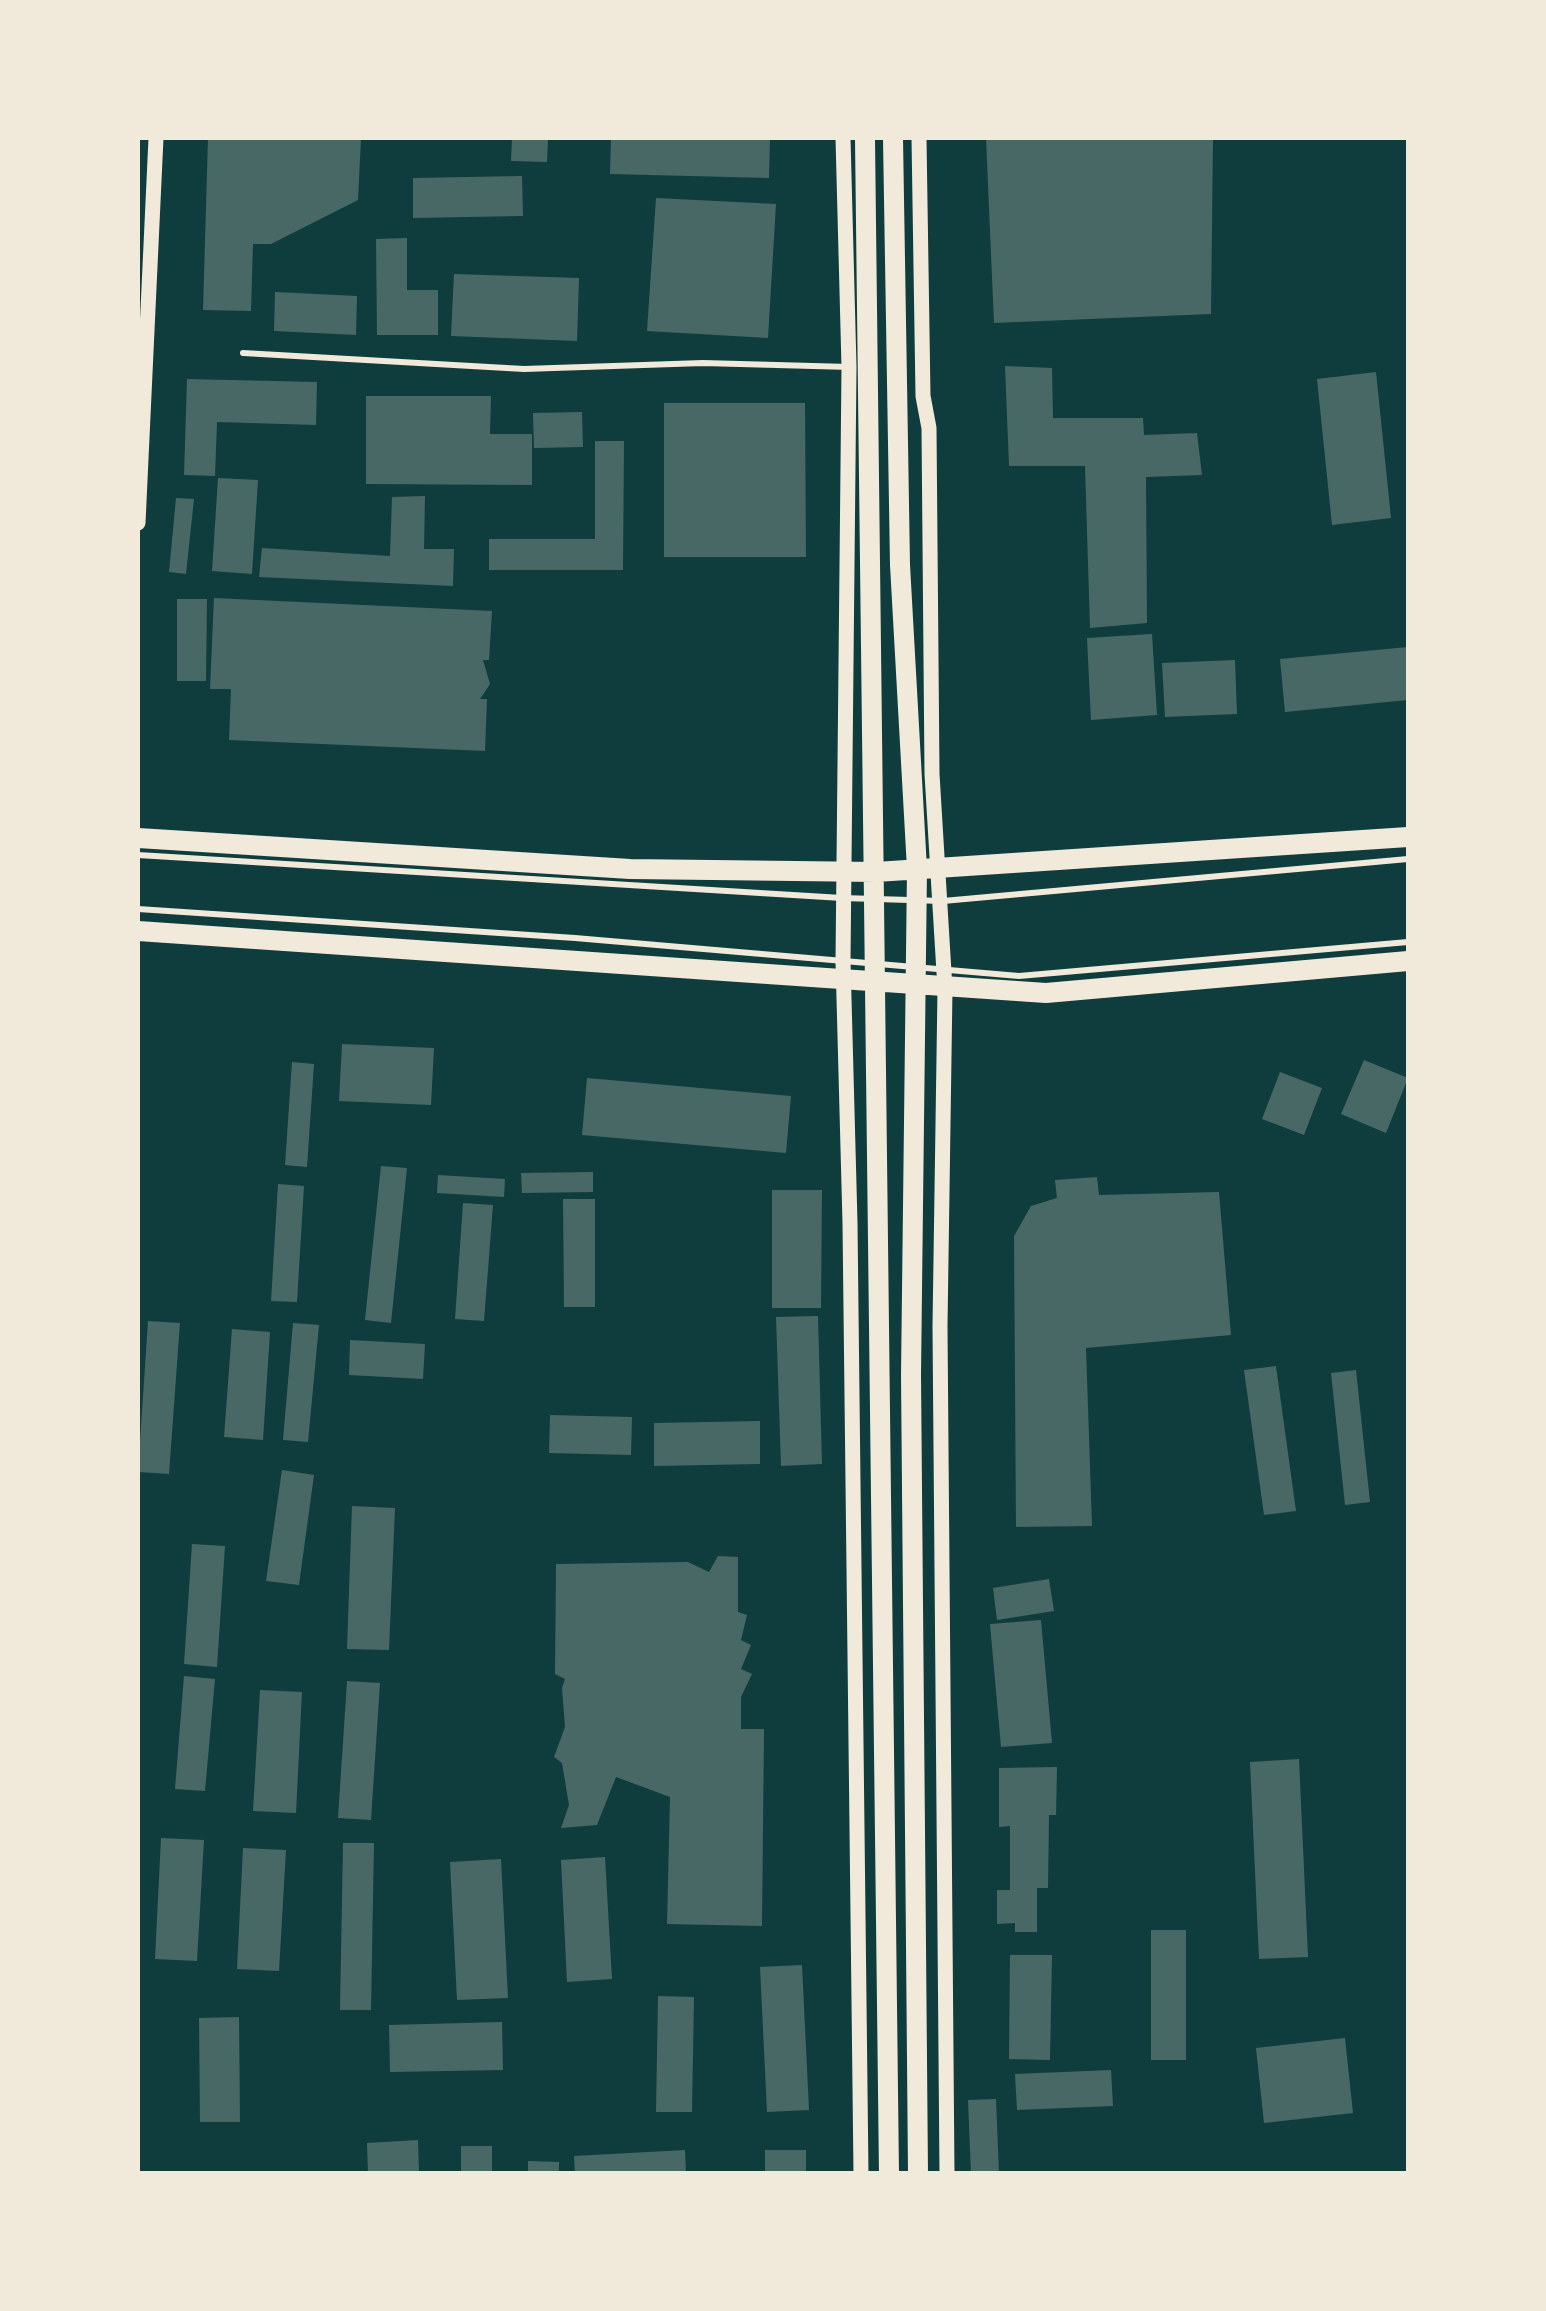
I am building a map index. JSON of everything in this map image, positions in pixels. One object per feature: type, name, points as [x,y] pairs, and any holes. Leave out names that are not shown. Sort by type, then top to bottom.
[{"type":"main road","points":[[865,138],[871,367],[889,2174]]},
{"type":"main road","points":[[894,138],[900,565],[916,869],[912,1375],[918,2174]]},
{"type":"main road","points":[[138,838],[630,870],[876,872],[1408,837]]},
{"type":"main road","points":[[138,932],[876,973],[1046,994],[1408,962]]},
{"type":"street","points":[[138,523],[142,353],[156,138]]},
{"type":"street","points":[[843,138],[849,366],[842,898],[850,1223],[861,2174]]},
{"type":"street","points":[[919,138],[923,396],[929,428],[932,774],[943,900],[945,979],[940,1326],[947,2174]]},
{"type":"lane","points":[[243,353],[524,370],[703,363],[871,367]]},
{"type":"lane","points":[[138,856],[876,900],[943,900],[1408,859]]},
{"type":"lane","points":[[138,910],[843,971]]},
{"type":"lane","points":[[945,979],[1408,942]]},
{"type":"building","points":[[208,138],[361,138],[358,200],[271,244],[253,244],[251,311],[203,310]]},
{"type":"building","points":[[512,138],[548,138],[547,162],[511,161]]},
{"type":"building","points":[[611,138],[770,138],[769,178],[610,174]]},
{"type":"building","points":[[986,138],[1213,138],[1211,314],[994,323]]},
{"type":"building","points":[[522,176],[523,216],[413,218],[413,178]]},
{"type":"building","points":[[656,198],[776,204],[768,338],[647,331]]},
{"type":"building","points":[[407,238],[407,290],[438,290],[438,335],[377,335],[376,239]]},
{"type":"building","points":[[454,274],[579,278],[577,341],[451,336]]},
{"type":"building","points":[[275,292],[357,296],[356,335],[274,331]]},
{"type":"building","points":[[1005,366],[1052,368],[1053,418],[1143,418],[1144,435],[1197,433],[1202,475],[1146,477],[1147,623],[1090,628],[1085,466],[1009,466]]},
{"type":"building","points":[[1376,372],[1391,518],[1332,525],[1317,379]]},
{"type":"building","points":[[187,379],[317,382],[316,425],[217,422],[215,476],[184,475]]},
{"type":"building","points":[[366,396],[491,396],[490,434],[532,434],[532,485],[366,484]]},
{"type":"building","points":[[664,403],[805,403],[806,557],[664,557]]},
{"type":"building","points":[[582,412],[583,447],[534,448],[533,413]]},
{"type":"building","points":[[595,441],[624,441],[623,570],[489,570],[489,539],[595,539]]},
{"type":"building","points":[[218,478],[258,480],[252,574],[212,571]]},
{"type":"building","points":[[425,496],[424,549],[454,549],[453,586],[259,577],[262,548],[390,556],[392,497]]},
{"type":"building","points":[[176,498],[194,499],[186,574],[169,572]]},
{"type":"building","points":[[214,598],[492,611],[489,660],[483,660],[490,684],[480,699],[487,699],[485,751],[229,740],[231,689],[210,689]]},
{"type":"building","points":[[177,599],[207,599],[206,681],[177,681]]},
{"type":"building","points":[[1152,634],[1157,715],[1091,720],[1087,638]]},
{"type":"building","points":[[1408,647],[1408,700],[1285,712],[1280,659]]},
{"type":"building","points":[[1235,660],[1237,714],[1165,717],[1162,663]]},
{"type":"building","points":[[342,1044],[434,1048],[431,1105],[339,1101]]},
{"type":"building","points":[[1364,1060],[1408,1078],[1386,1133],[1341,1114]]},
{"type":"building","points":[[292,1062],[314,1064],[307,1167],[285,1165]]},
{"type":"building","points":[[1280,1072],[1322,1088],[1304,1135],[1262,1119]]},
{"type":"building","points":[[587,1078],[791,1096],[786,1153],[582,1135]]},
{"type":"building","points":[[381,1166],[407,1168],[391,1323],[365,1320]]},
{"type":"building","points":[[593,1172],[593,1192],[522,1193],[521,1173]]},
{"type":"building","points":[[438,1175],[505,1179],[504,1197],[437,1193]]},
{"type":"building","points":[[1097,1177],[1099,1195],[1219,1192],[1231,1335],[1086,1348],[1092,1526],[1016,1527],[1014,1236],[1031,1206],[1057,1198],[1055,1180]]},
{"type":"building","points":[[278,1184],[304,1186],[297,1302],[271,1301]]},
{"type":"building","points":[[772,1190],[822,1190],[821,1308],[772,1308]]},
{"type":"building","points":[[563,1199],[595,1199],[595,1307],[564,1307]]},
{"type":"building","points":[[463,1203],[493,1205],[484,1321],[455,1319]]},
{"type":"building","points":[[818,1316],[822,1464],[781,1466],[776,1317]]},
{"type":"building","points":[[148,1321],[180,1323],[169,1474],[138,1472]]},
{"type":"building","points":[[293,1323],[319,1325],[308,1442],[283,1440]]},
{"type":"building","points":[[232,1329],[270,1332],[263,1440],[224,1437]]},
{"type":"building","points":[[350,1340],[425,1344],[423,1379],[349,1375]]},
{"type":"building","points":[[1276,1366],[1296,1511],[1264,1515],[1244,1370]]},
{"type":"building","points":[[1356,1370],[1370,1502],[1345,1505],[1331,1373]]},
{"type":"building","points":[[550,1415],[632,1417],[631,1455],[549,1453]]},
{"type":"building","points":[[760,1421],[760,1464],[654,1466],[654,1423]]},
{"type":"building","points":[[282,1470],[314,1475],[299,1585],[266,1581]]},
{"type":"building","points":[[352,1506],[395,1508],[389,1650],[347,1649]]},
{"type":"building","points":[[192,1544],[225,1546],[217,1667],[184,1664]]},
{"type":"building","points":[[718,1556],[738,1557],[738,1612],[747,1615],[741,1640],[751,1645],[741,1669],[752,1674],[741,1697],[741,1729],[764,1729],[762,1926],[667,1924],[670,1797],[616,1777],[597,1825],[561,1828],[569,1805],[562,1763],[554,1757],[565,1727],[565,1679],[555,1674],[556,1564],[688,1562],[709,1572]]},
{"type":"building","points":[[1049,1579],[1054,1611],[997,1620],[993,1588]]},
{"type":"building","points":[[1041,1620],[1052,1743],[1001,1747],[990,1624]]},
{"type":"building","points":[[184,1676],[215,1679],[205,1791],[175,1789]]},
{"type":"building","points":[[347,1681],[380,1683],[371,1820],[338,1818]]},
{"type":"building","points":[[260,1690],[302,1692],[296,1813],[253,1811]]},
{"type":"building","points":[[1299,1759],[1308,1957],[1259,1959],[1250,1762]]},
{"type":"building","points":[[1057,1767],[1056,1815],[1049,1815],[1048,1888],[1037,1888],[1037,1932],[1015,1932],[1015,1923],[997,1924],[997,1890],[1010,1890],[1010,1826],[999,1827],[999,1768]]},
{"type":"building","points":[[161,1838],[204,1840],[197,1961],[155,1959]]},
{"type":"building","points":[[343,1843],[374,1843],[371,2010],[340,2010]]},
{"type":"building","points":[[243,1848],[286,1850],[279,1971],[237,1969]]},
{"type":"building","points":[[605,1857],[612,1979],[567,1982],[561,1860]]},
{"type":"building","points":[[501,1859],[508,1998],[457,2000],[450,1862]]},
{"type":"building","points":[[1151,1930],[1186,1930],[1186,2060],[1151,2060]]},
{"type":"building","points":[[1010,1955],[1052,1955],[1050,2060],[1009,2059]]},
{"type":"building","points":[[802,1965],[809,2110],[767,2112],[760,1967]]},
{"type":"building","points":[[658,1996],[694,1997],[692,2112],[656,2112]]},
{"type":"building","points":[[239,2017],[240,2122],[200,2122],[199,2018]]},
{"type":"building","points":[[502,2022],[503,2070],[390,2072],[389,2025]]},
{"type":"building","points":[[1345,2038],[1353,2113],[1264,2123],[1256,2048]]},
{"type":"building","points":[[1111,2070],[1113,2106],[1017,2110],[1015,2074]]},
{"type":"building","points":[[996,2099],[999,2174],[971,2174],[968,2100]]},
{"type":"building","points":[[418,2140],[419,2174],[368,2174],[367,2143]]},
{"type":"building","points":[[461,2146],[492,2146],[492,2174],[461,2174]]},
{"type":"building","points":[[685,2150],[686,2174],[575,2174],[574,2156]]},
{"type":"building","points":[[765,2150],[806,2150],[806,2174],[765,2174]]},
{"type":"building","points":[[528,2161],[559,2162],[559,2174],[528,2174]]}]
